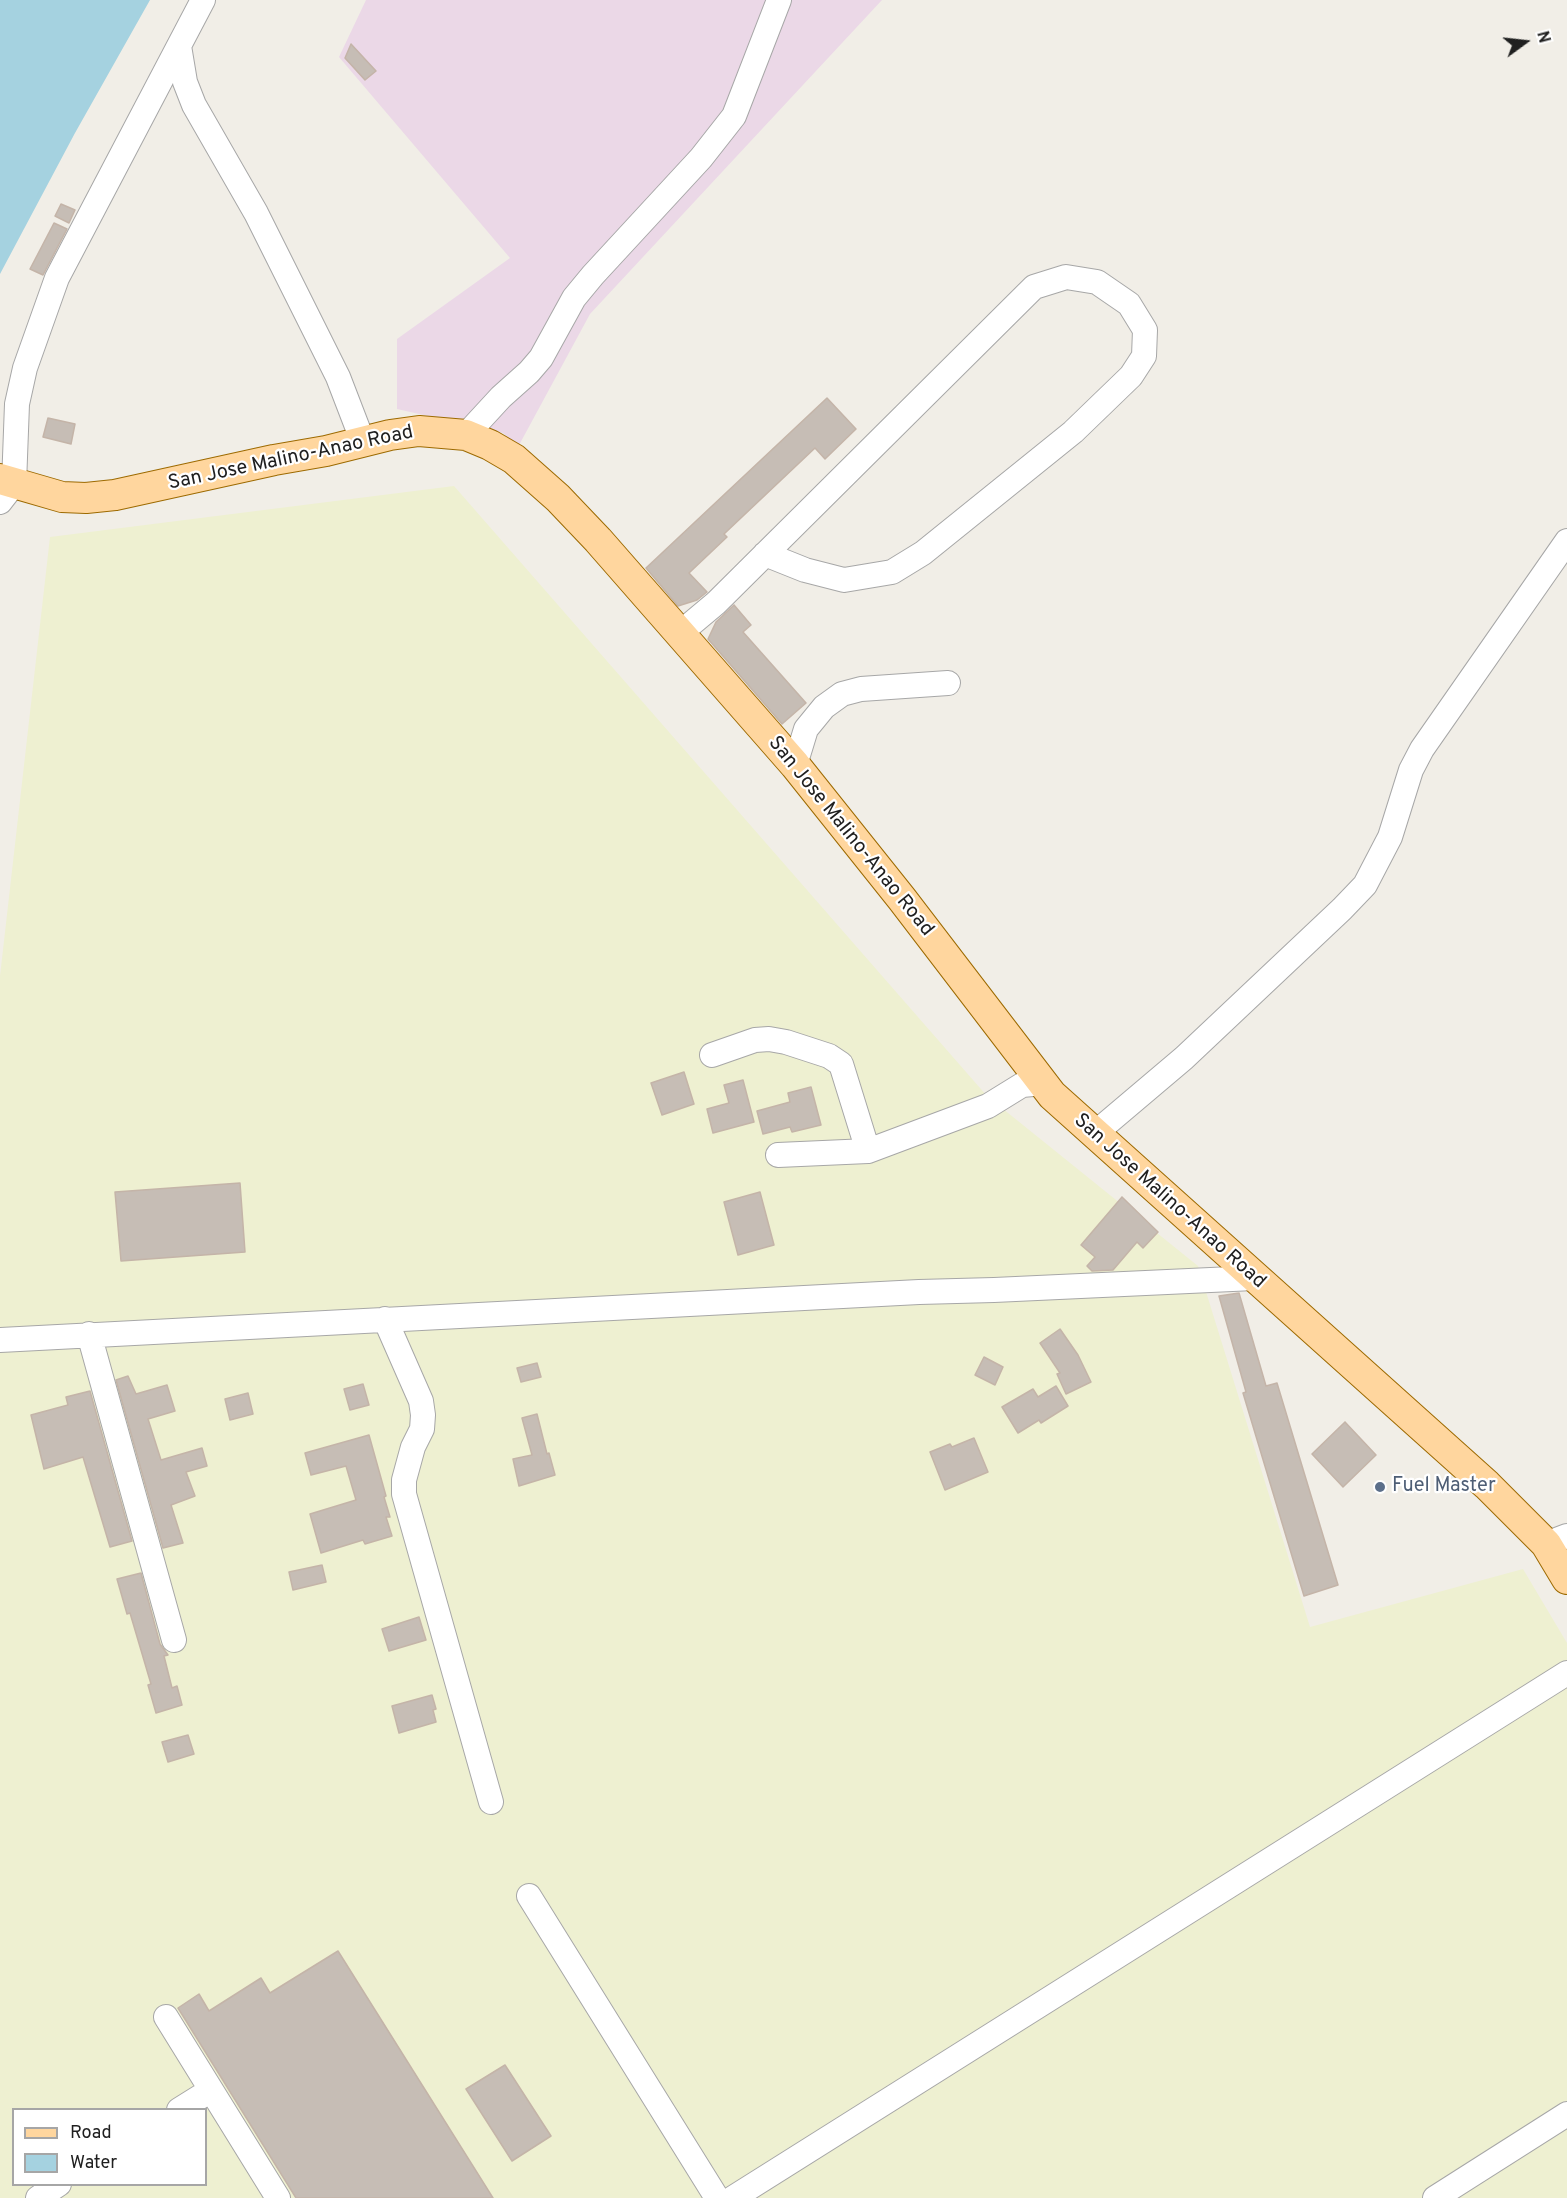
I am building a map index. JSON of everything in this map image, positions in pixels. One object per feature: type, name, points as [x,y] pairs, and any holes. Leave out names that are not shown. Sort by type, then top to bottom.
[{"type":"main road","name":"San Jose Malino-Anao Road","points":[[5,488],[62,497],[86,498],[115,495],[419,431],[466,435],[514,459],[535,476],[598,540],[795,765],[1052,1095],[1487,1485],[1556,1540],[1567,1579]]},
{"type":"street","points":[[5,488],[26,368],[57,278],[203,0]]},
{"type":"street","points":[[466,435],[501,397],[530,372],[541,358],[574,298],[701,158],[734,116],[779,0]]},
{"type":"street","points":[[179,46],[185,82],[194,105],[256,213],[338,377],[363,442]]},
{"type":"street","points":[[679,634],[716,603],[765,554],[1034,287],[1066,277],[1097,282],[1129,304],[1145,330],[1144,356],[1131,376],[1073,432],[923,553],[892,572],[844,580],[805,570],[765,554]]},
{"type":"street","points":[[1094,1135],[1184,1058],[1365,885],[1390,837],[1411,770],[1422,749],[1567,541]]},
{"type":"street","points":[[795,765],[806,729],[824,707],[842,694],[861,689],[948,683]]},
{"type":"street","points":[[712,1055],[755,1040],[769,1039],[829,1056],[841,1064],[868,1151]]},
{"type":"street","points":[[778,1155],[868,1151],[988,1106],[1022,1085],[1044,1083]]},
{"type":"street","points":[[0,1340],[919,1292],[1254,1278]]},
{"type":"street","points":[[385,1319],[421,1401],[423,1415],[422,1429],[413,1447],[404,1480],[406,1502],[490,1802]]},
{"type":"street","points":[[89,1334],[174,1640]]},
{"type":"street","points":[[732,2198],[1567,1673]]},
{"type":"street","points":[[529,1896],[717,2198]]},
{"type":"street","points":[[166,2017],[278,2198]]},
{"type":"street","points":[[181,2108],[211,2090]]},
{"type":"street","points":[[1435,2198],[1567,2114]]},
{"type":"street","points":[[38,2198],[56,2186]]},
{"type":"shaded area","points":[[366,0],[882,0],[590,314],[518,447],[503,433],[397,409],[397,339],[510,258],[339,57]]},
{"type":"green space","points":[[454,486],[987,1096],[1198,1266],[1310,1627],[1523,1569],[1567,1643],[1567,2198],[0,2198],[0,976],[50,537]]},
{"type":"water","points":[[0,0],[150,0],[75,133],[0,274]]},
{"type":"building","points":[[351,44],[376,71],[365,80],[345,58]]},
{"type":"building","points":[[61,204],[75,210],[69,223],[55,216]]},
{"type":"building","points":[[54,223],[67,229],[43,275],[30,269]]},
{"type":"building","points":[[827,398],[856,429],[825,459],[815,448],[724,534],[727,537],[689,573],[707,592],[697,600],[678,606],[646,568]]},
{"type":"building","points":[[48,418],[75,424],[71,444],[43,437]]},
{"type":"building","points":[[734,605],[751,625],[743,632],[806,703],[782,724],[708,639],[716,622]]},
{"type":"building","points":[[684,1072],[694,1104],[662,1115],[651,1083]]},
{"type":"building","points":[[743,1080],[754,1122],[713,1133],[707,1109],[729,1103],[724,1085]]},
{"type":"building","points":[[811,1087],[821,1125],[792,1132],[790,1127],[763,1134],[757,1111],[790,1102],[788,1093]]},
{"type":"building","points":[[240,1183],[245,1252],[121,1261],[115,1192]]},
{"type":"building","points":[[760,1192],[774,1245],[738,1255],[724,1202]]},
{"type":"building","points":[[1122,1197],[1158,1232],[1143,1248],[1137,1242],[1113,1270],[1092,1271],[1087,1266],[1095,1257],[1081,1245]]},
{"type":"building","points":[[1239,1293],[1266,1386],[1277,1383],[1338,1585],[1304,1596],[1243,1393],[1246,1392],[1219,1296]]},
{"type":"building","points":[[1060,1329],[1078,1355],[1091,1382],[1066,1394],[1057,1374],[1060,1373],[1040,1343]]},
{"type":"building","points":[[984,1357],[1003,1367],[995,1385],[975,1375]]},
{"type":"building","points":[[537,1363],[541,1377],[521,1382],[517,1368]]},
{"type":"building","points":[[128,1376],[136,1394],[167,1385],[175,1411],[148,1419],[161,1460],[202,1448],[207,1466],[186,1472],[195,1496],[171,1505],[183,1543],[163,1548],[116,1380]]},
{"type":"building","points":[[363,1384],[369,1405],[350,1410],[344,1389]]},
{"type":"building","points":[[1056,1386],[1068,1406],[1041,1423],[1039,1420],[1018,1433],[1002,1407],[1033,1389],[1038,1397]]},
{"type":"building","points":[[90,1391],[132,1541],[110,1547],[83,1457],[44,1469],[31,1415],[68,1405],[66,1397]]},
{"type":"building","points":[[248,1393],[253,1414],[230,1420],[225,1399]]},
{"type":"building","points":[[537,1414],[555,1475],[519,1486],[513,1459],[532,1455],[522,1418]]},
{"type":"building","points":[[1345,1422],[1376,1455],[1343,1487],[1312,1454]]},
{"type":"building","points":[[369,1435],[386,1496],[384,1497],[390,1517],[386,1517],[392,1536],[365,1544],[363,1540],[321,1553],[310,1514],[356,1500],[346,1466],[311,1475],[305,1453]]},
{"type":"building","points":[[974,1438],[988,1472],[945,1490],[930,1452],[950,1444],[952,1447]]},
{"type":"building","points":[[322,1565],[326,1582],[293,1590],[289,1572]]},
{"type":"building","points":[[141,1573],[160,1644],[168,1655],[164,1656],[172,1688],[177,1686],[182,1705],[156,1713],[148,1685],[151,1684],[130,1613],[127,1614],[117,1579]]},
{"type":"building","points":[[419,1617],[426,1640],[389,1651],[382,1629]]},
{"type":"building","points":[[432,1695],[436,1709],[433,1710],[436,1722],[399,1733],[392,1706]]},
{"type":"building","points":[[188,1735],[194,1754],[168,1762],[162,1742]]},
{"type":"building","points":[[338,1951],[493,2198],[296,2198],[178,2008],[199,1994],[209,2011],[261,1978],[270,1993]]},
{"type":"building","points":[[505,2065],[551,2136],[512,2161],[466,2089]]},
{"type":"place","name":"Fuel Master","points":[[1380,1487]]}]
